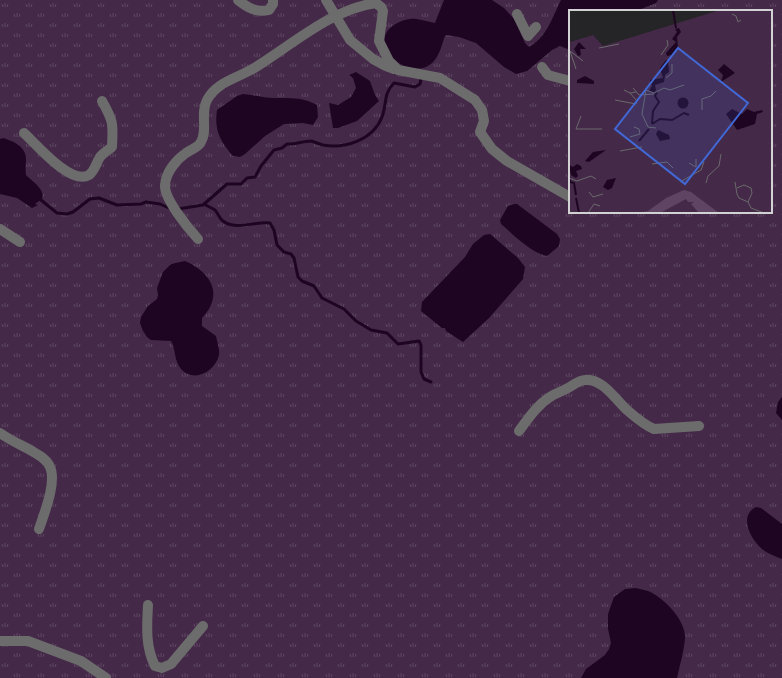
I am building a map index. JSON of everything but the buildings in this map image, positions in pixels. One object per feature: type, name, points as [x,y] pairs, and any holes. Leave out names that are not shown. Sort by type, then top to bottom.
[{"type":"lane","points":[[238,0],[252,9],[262,12],[269,10],[273,4],[272,0]]},
{"type":"lane","points":[[326,0],[350,40],[373,59],[398,70],[440,78],[475,100],[482,110],[484,121],[480,132],[492,148],[507,161],[569,197]]},
{"type":"lane","points":[[198,239],[177,212],[165,187],[168,174],[177,162],[186,153],[198,146],[202,141],[204,109],[207,101],[220,85],[255,68],[336,16],[364,4],[376,3],[381,7],[383,16],[379,41],[386,57],[398,70]]},
{"type":"lane","points":[[517,14],[528,36],[536,27]]},
{"type":"lane","points":[[542,68],[548,75],[569,81]]},
{"type":"lane","points":[[24,133],[60,168],[81,178],[88,176],[92,172],[100,156],[112,146],[114,132],[113,124],[102,101]]},
{"type":"lane","points":[[0,229],[20,242]]},
{"type":"lane","points":[[519,431],[550,396],[587,379],[605,388],[627,410],[654,429],[699,426]]},
{"type":"lane","points":[[0,433],[41,457],[50,467],[52,474],[51,486],[39,529]]},
{"type":"lane","points":[[148,605],[147,632],[151,658],[155,666],[162,668],[171,664],[203,626]]},
{"type":"lane","points":[[0,641],[28,641],[81,661],[106,678]]},
{"type":"green space","points":[[0,0],[782,0],[782,678],[0,678]]},
{"type":"shaded area","points":[[444,0],[492,0],[504,8],[514,19],[525,43],[529,47],[545,32],[561,0],[658,0],[656,3],[638,10],[569,10],[569,50],[560,46],[552,50],[527,71],[516,74],[504,67],[476,43],[459,37],[447,35],[445,36],[434,61],[425,67],[414,69],[404,66],[394,60],[384,42],[386,33],[394,25],[408,19],[417,19],[435,23]]},
{"type":"shaded area","points":[[356,72],[370,81],[379,101],[357,121],[338,128],[333,128],[329,103],[338,105],[351,97],[356,88],[353,78],[349,75]]},
{"type":"shaded area","points":[[243,94],[266,98],[296,98],[312,102],[317,105],[318,117],[313,125],[303,123],[284,124],[265,136],[245,154],[240,157],[233,156],[219,135],[216,124],[217,110],[237,96]]},
{"type":"shaded area","points":[[3,138],[14,142],[21,147],[26,158],[26,175],[42,192],[42,199],[35,204],[38,205],[32,208],[17,198],[0,194],[0,139]]},
{"type":"shaded area","points":[[517,204],[557,234],[560,239],[559,246],[547,256],[528,247],[501,224],[500,220],[508,206]]},
{"type":"shaded area","points":[[490,234],[518,258],[525,267],[523,279],[489,318],[463,342],[446,331],[445,328],[442,328],[421,311],[422,302],[465,257],[473,244],[484,235]]},
{"type":"shaded area","points":[[185,261],[194,266],[208,278],[212,285],[213,293],[209,309],[202,318],[202,326],[216,336],[219,355],[217,361],[209,371],[198,375],[186,373],[181,369],[177,363],[171,341],[151,340],[143,331],[140,323],[141,317],[148,306],[157,299],[157,288],[163,272],[171,264]]},
{"type":"shaded area","points":[[782,397],[782,420],[776,413],[778,402]]},
{"type":"shaded area","points":[[756,507],[761,508],[782,524],[782,559],[769,554],[762,549],[754,540],[748,528],[748,516]]},
{"type":"shaded area","points":[[636,588],[648,591],[660,598],[678,617],[682,624],[685,638],[677,678],[581,678],[586,669],[605,655],[609,649],[611,643],[608,629],[608,614],[614,597],[625,589]]},
{"type":"waterway","points":[[178,209],[203,205],[227,184],[241,184],[247,178],[255,177],[261,166],[274,150],[282,148],[287,144],[311,141],[323,145],[340,146],[365,137],[378,125],[384,112],[388,91],[394,83],[415,87],[420,84],[421,78]]},
{"type":"waterway","points":[[41,200],[57,213],[67,214],[73,212],[90,199],[99,198],[117,205],[141,204],[146,202],[160,204],[169,208]]},
{"type":"waterway","points":[[204,204],[215,210],[222,220],[228,224],[240,226],[270,223],[274,230],[277,245],[284,252],[291,254],[294,258],[298,277],[302,281],[314,286],[322,298],[344,309],[356,321],[371,330],[387,333],[398,344],[419,341],[421,345],[421,372],[424,379],[431,382]]}]
